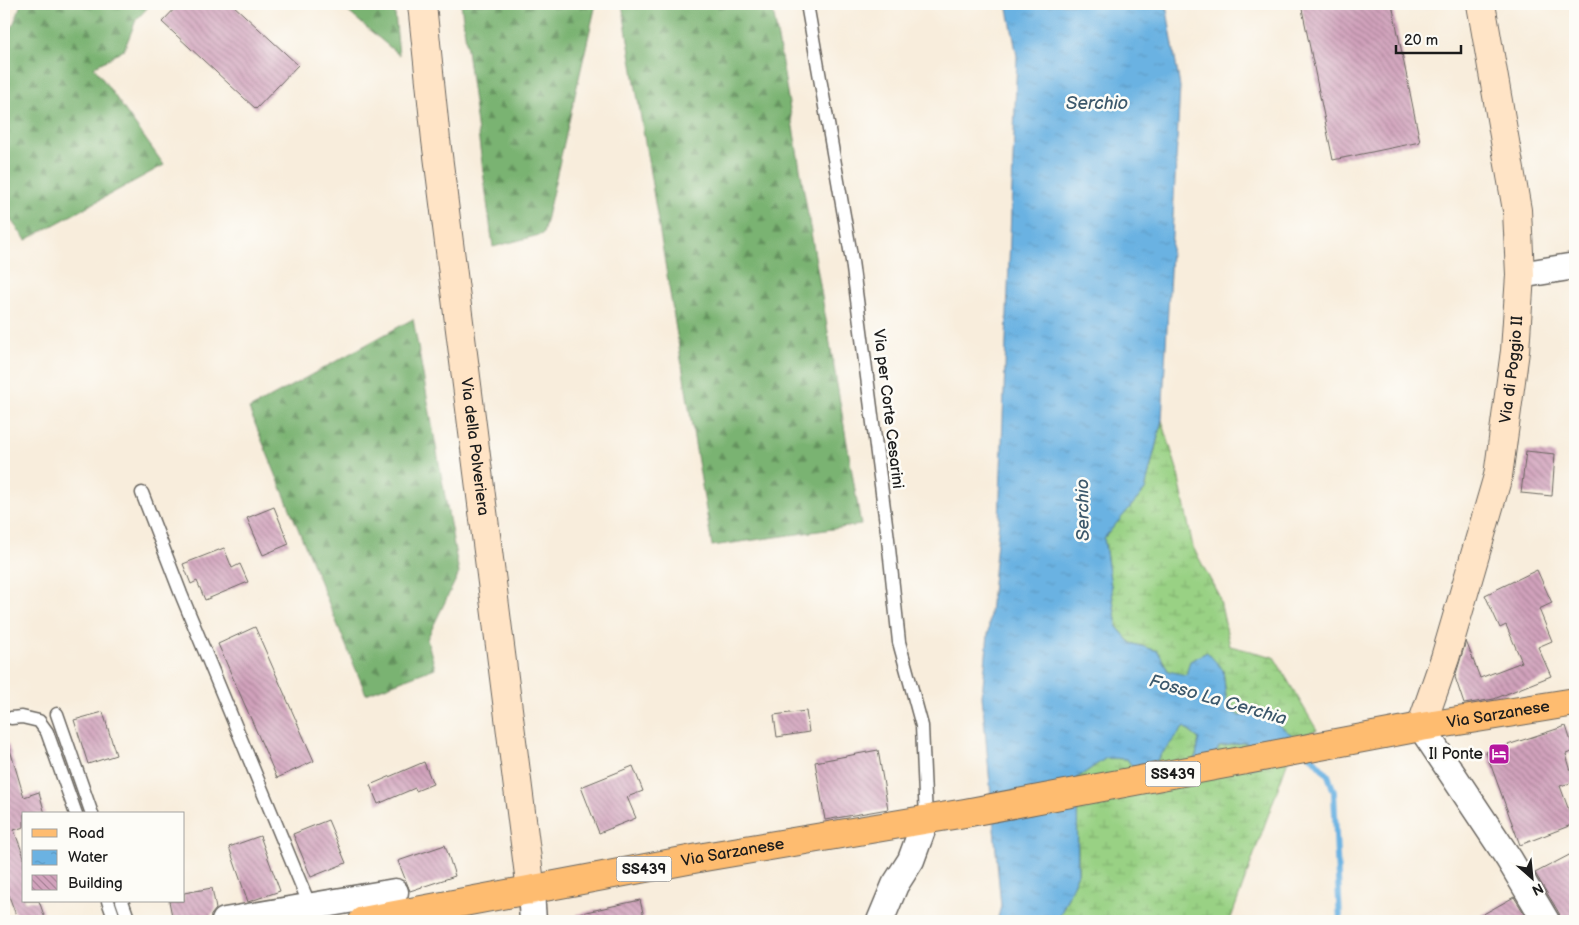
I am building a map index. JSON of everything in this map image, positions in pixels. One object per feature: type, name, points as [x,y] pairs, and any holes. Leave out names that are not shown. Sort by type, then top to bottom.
[{"type":"main road","name":"Via Sarzanese","points":[[1421,728],[1575,702]]},
{"type":"main road","name":"SS439","points":[[926,819],[1421,728]]},
{"type":"main road","name":"Via Sarzanese","points":[[363,921],[531,891],[704,857],[926,819]]},
{"type":"street","name":"Via della Polveriera","points":[[422,4],[436,140],[531,891]]},
{"type":"street","name":"Via di Poggio II","points":[[1421,728],[1445,658],[1498,476],[1515,351],[1520,275],[1517,210],[1481,4]]},
{"type":"street","points":[[1520,275],[1575,266]]},
{"type":"street","points":[[1421,728],[1509,858],[1546,921]]},
{"type":"street","points":[[880,921],[895,885],[911,860],[926,819]]},
{"type":"street","points":[[531,891],[532,921]]},
{"type":"street","points":[[225,921],[395,892]]},
{"type":"lane","name":"Via per Corte Cesarini","points":[[807,4],[852,261],[888,539],[899,642],[922,726],[926,819]]},
{"type":"lane","points":[[142,493],[181,594],[310,906]]},
{"type":"lane","points":[[57,714],[91,812]]},
{"type":"lane","points":[[10,718],[22,717],[39,721],[47,732],[75,812]]},
{"type":"lane","points":[[108,902],[115,921]]},
{"type":"lane","points":[[122,902],[129,921]]},
{"type":"green space","points":[[21,4],[151,4],[136,20],[124,50],[94,67],[164,165],[26,240],[4,211],[4,33],[9,36]]},
{"type":"green space","points":[[339,4],[394,4],[399,55]]},
{"type":"green space","points":[[461,4],[596,4],[543,234],[493,247]]},
{"type":"green space","points":[[622,4],[772,4],[861,525],[712,546]]},
{"type":"green space","points":[[413,319],[459,573],[427,639],[435,668],[366,694],[249,409]]},
{"type":"green space","points":[[1162,420],[1177,469],[1193,547],[1219,596],[1230,646],[1274,657],[1317,730],[1296,738],[1230,921],[1060,921],[1059,918],[1078,873],[1077,778],[1106,758],[1127,759],[1139,776],[1150,768],[1184,727],[1199,739],[1193,773],[1212,761],[1219,747],[1247,742],[1248,769],[1266,742],[1295,738],[1250,714],[1239,716],[1227,706],[1223,670],[1186,676],[1168,671],[1158,651],[1131,643],[1117,627],[1104,538],[1145,490]]},
{"type":"water","name":"Serchio","points":[[1007,4],[1166,4],[1180,87],[1162,420],[1145,490],[1104,538],[1117,627],[1131,643],[1158,651],[1168,671],[1186,675],[1190,661],[1207,652],[1223,670],[1227,706],[1239,716],[1264,714],[1296,738],[1266,742],[1270,763],[1248,769],[1246,742],[1219,747],[1212,761],[1193,774],[1199,739],[1184,727],[1150,768],[1139,777],[1127,759],[1106,758],[1077,778],[1078,873],[1059,918],[1060,921],[997,921],[1001,906],[982,696],[999,521],[1017,56]]},
{"type":"building","points":[[179,4],[232,4],[298,65],[256,109],[162,22]]},
{"type":"building","points":[[1301,4],[1392,4],[1420,142],[1333,160]]},
{"type":"building","points":[[1526,451],[1555,454],[1552,496],[1521,493]]},
{"type":"building","points":[[274,507],[289,544],[263,555],[247,518]]},
{"type":"building","points":[[224,548],[232,568],[240,564],[248,582],[205,600],[197,581],[191,584],[183,564]]},
{"type":"building","points":[[1537,570],[1552,603],[1539,609],[1552,641],[1538,647],[1551,676],[1494,699],[1464,704],[1455,677],[1466,641],[1480,678],[1522,662],[1506,625],[1500,628],[1485,595]]},
{"type":"building","points":[[255,627],[314,761],[277,778],[218,644]]},
{"type":"building","points":[[806,711],[809,732],[777,737],[774,715]]},
{"type":"building","points":[[103,712],[116,755],[88,764],[74,720]]},
{"type":"building","points":[[1566,726],[1574,751],[1566,754],[1574,782],[1560,786],[1574,824],[1520,845],[1486,752]]},
{"type":"building","points":[[8,743],[24,797],[39,792],[44,812],[22,812],[22,828],[14,830],[22,852],[22,902],[39,902],[46,921],[18,921],[4,882],[4,744]]},
{"type":"building","points":[[878,750],[888,809],[825,820],[815,762]]},
{"type":"building","points":[[424,762],[433,784],[416,791],[415,788],[378,804],[370,785]]},
{"type":"building","points":[[633,766],[643,791],[627,797],[636,818],[599,833],[581,787]]},
{"type":"building","points":[[328,820],[346,863],[311,877],[293,834]]},
{"type":"building","points":[[260,836],[280,891],[248,902],[229,847]]},
{"type":"building","points":[[445,845],[455,876],[410,891],[398,861]]},
{"type":"building","points":[[1575,852],[1575,921],[1561,921],[1559,913],[1535,873]]},
{"type":"building","points":[[212,888],[216,909],[211,915],[210,920],[173,921],[169,902],[185,902],[185,893]]},
{"type":"building","points":[[1514,897],[1529,921],[1471,921]]},
{"type":"building","points":[[640,900],[645,921],[578,921],[577,914]]},
{"type":"waterway","name":"Fosso La Cerchia","points":[[1310,755],[1328,775],[1334,792],[1340,921]]},
{"type":"place","name":"Il Ponte","points":[[1499,754]]}]
